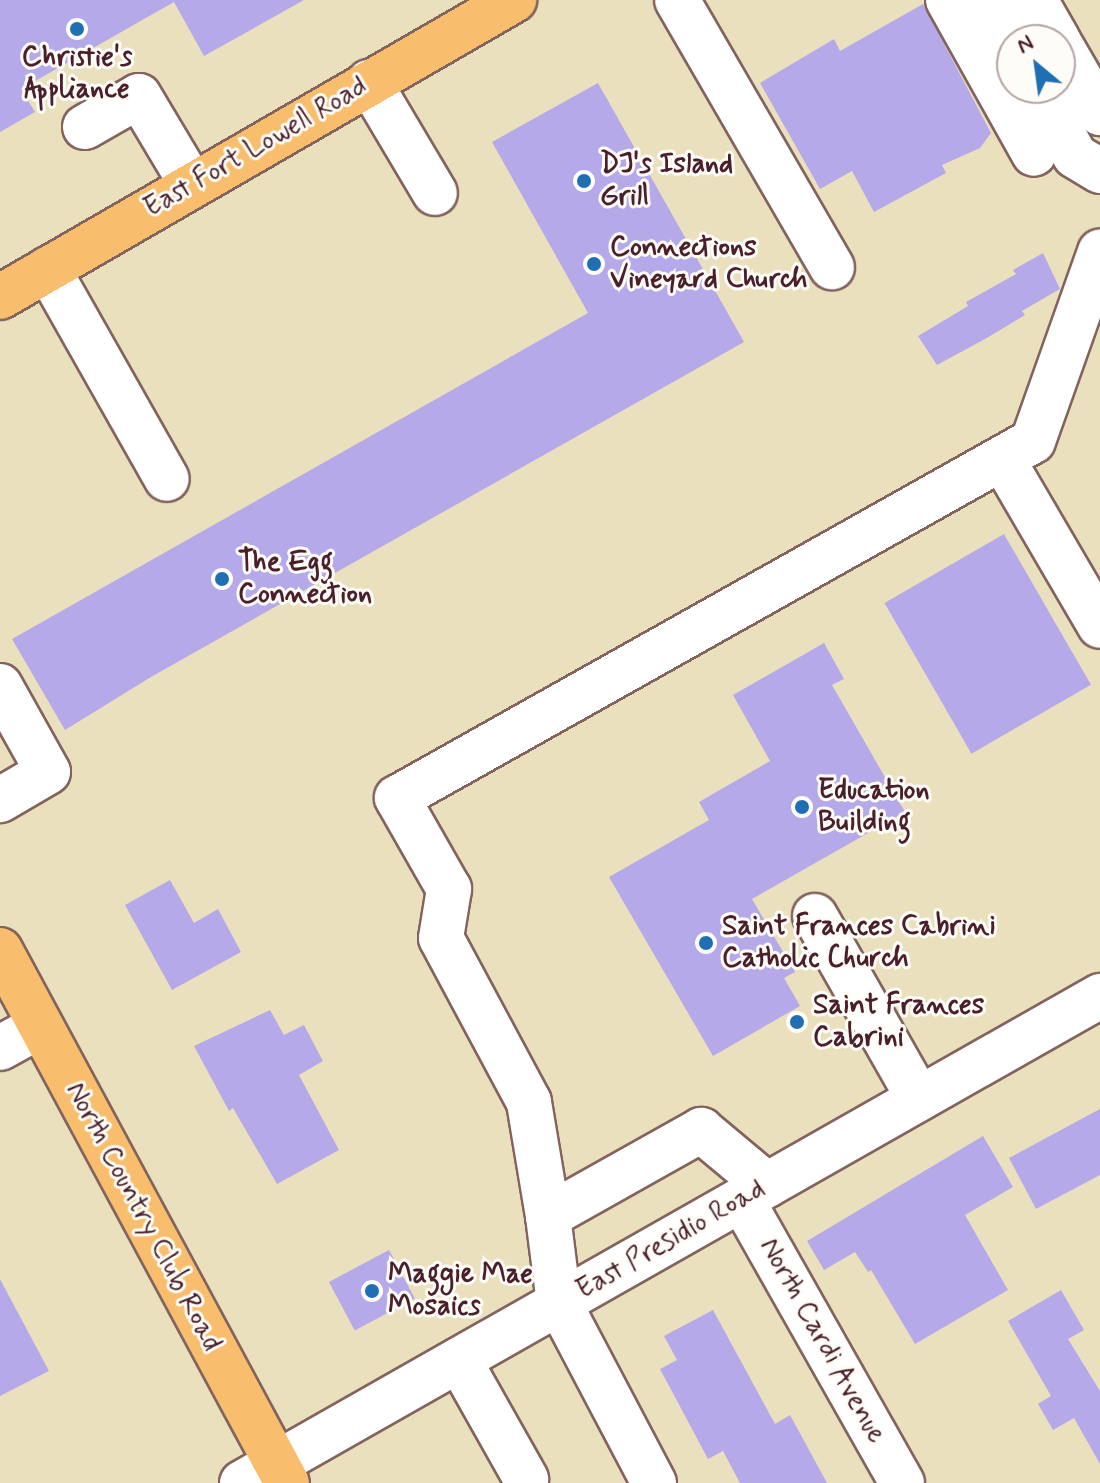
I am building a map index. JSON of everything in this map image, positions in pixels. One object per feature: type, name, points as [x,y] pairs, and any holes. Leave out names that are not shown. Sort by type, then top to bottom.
[{"type":"main road","name":"East Fort Lowell Road","points":[[0,297],[514,0]]},
{"type":"main road","name":"North Country Club Road","points":[[0,950],[269,1477]]},
{"type":"street","points":[[677,0],[832,267]]},
{"type":"street","points":[[948,0],[1034,154]]},
{"type":"street","points":[[990,0],[1003,24]]},
{"type":"street","points":[[1035,0],[1049,24]]},
{"type":"street","points":[[1076,71],[1100,113]]},
{"type":"street","points":[[369,82],[435,193]]},
{"type":"street","points":[[85,127],[139,96],[192,185]]},
{"type":"street","points":[[1047,104],[1075,156],[1100,171]]},
{"type":"street","points":[[654,1483],[559,1303],[529,1102],[441,938],[449,889],[397,798],[1033,441],[1100,252]]},
{"type":"street","points":[[48,269],[167,479]]},
{"type":"street","points":[[1003,460],[1100,626]]},
{"type":"street","points":[[0,686],[48,772],[0,800]]},
{"type":"street","points":[[815,916],[919,1099]]},
{"type":"street","name":"East Presidio Road","points":[[269,1477],[459,1360],[1100,996]]},
{"type":"street","points":[[0,1048],[40,1026]]},
{"type":"street","points":[[548,1216],[701,1130],[754,1192]]},
{"type":"street","name":"North Cardi Avenue","points":[[754,1192],[902,1483]]},
{"type":"street","points":[[459,1360],[526,1479]]},
{"type":"building","name":"Christie's Appliance","points":[[0,0],[304,0],[204,56],[174,2],[21,89],[35,112],[0,132]]},
{"type":"building","points":[[923,4],[991,133],[980,148],[942,165],[946,173],[874,212],[852,171],[820,189],[760,83],[834,39],[840,51]]},
{"type":"building","points":[[598,83],[744,342],[151,677],[65,730],[12,639],[588,313],[492,142]]},
{"type":"building","points":[[1043,253],[1060,289],[1022,311],[1025,315],[937,365],[918,336],[968,306],[966,302],[1016,274],[1013,270]]},
{"type":"building","points":[[1004,534],[1091,685],[971,754],[884,603]]},
{"type":"building","points":[[824,643],[844,679],[832,685],[905,812],[752,899],[795,972],[784,978],[800,1006],[713,1056],[609,877],[709,820],[699,802],[770,761],[733,695]]},
{"type":"building","points":[[170,880],[194,923],[218,909],[241,952],[172,990],[125,905]]},
{"type":"building","points":[[270,1010],[284,1035],[304,1025],[323,1061],[299,1075],[339,1150],[277,1184],[233,1108],[229,1111],[194,1046]]},
{"type":"building","points":[[1100,1109],[1100,1175],[1036,1209],[1009,1158]]},
{"type":"building","points":[[983,1136],[1013,1187],[965,1215],[1008,1290],[915,1344],[871,1270],[868,1272],[855,1252],[824,1270],[807,1241]]},
{"type":"building","name":"Maggie Mae Mosaics","points":[[389,1250],[415,1299],[355,1330],[329,1282]]},
{"type":"building","points":[[0,1279],[49,1371],[0,1396]]},
{"type":"building","points":[[1061,1290],[1084,1330],[1068,1339],[1100,1391],[1100,1464],[1074,1418],[1053,1430],[1038,1404],[1051,1396],[1008,1321]]},
{"type":"building","points":[[713,1310],[775,1424],[790,1415],[827,1483],[740,1483],[723,1451],[708,1459],[660,1369],[677,1360],[664,1336]]},
{"type":"place","name":"Christie's Appliance","points":[[77,29]]},
{"type":"place","name":"DJ's Island Grill","points":[[584,181]]},
{"type":"place","name":"Connections Vineyard Church","points":[[594,264]]},
{"type":"place","name":"The Egg Connection","points":[[222,579]]},
{"type":"place","name":"Education Building","points":[[802,807]]},
{"type":"place","name":"Saint Frances Cabrini Catholic Church","points":[[706,943]]},
{"type":"place","name":"Saint Frances Cabrini","points":[[797,1022]]},
{"type":"place","name":"Maggie Mae Mosaics","points":[[372,1291]]}]
